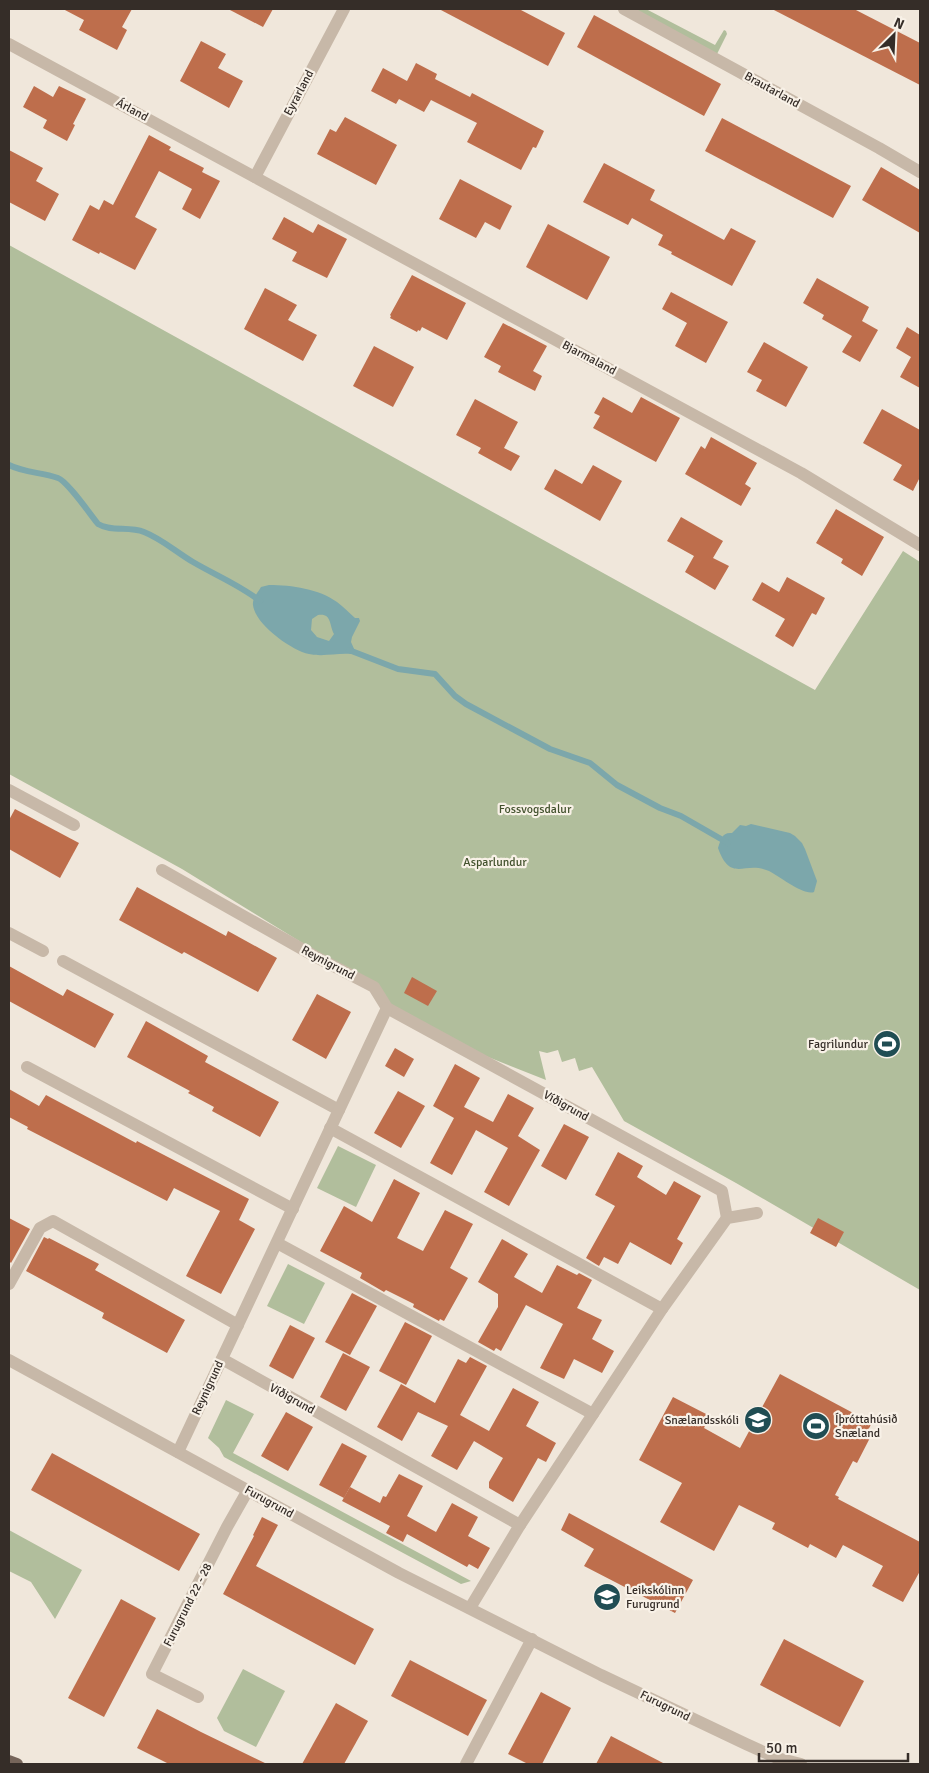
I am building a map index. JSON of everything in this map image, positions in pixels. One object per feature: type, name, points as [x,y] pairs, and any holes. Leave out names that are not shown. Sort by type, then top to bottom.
[{"type":"main road","points":[[9,1760],[17,1764]]},
{"type":"street","name":"Eyrarland","points":[[255,177],[344,9]]},
{"type":"street","name":"Brautarland","points":[[624,9],[920,172]]},
{"type":"street","name":"Árland","points":[[9,44],[255,177]]},
{"type":"street","name":"Bjarmaland","points":[[255,177],[801,473],[920,545]]},
{"type":"street","points":[[9,790],[74,824]]},
{"type":"street","name":"Reynigrund","points":[[162,870],[318,958],[374,987],[387,1008],[178,1452]]},
{"type":"street","points":[[9,933],[43,951]]},
{"type":"street","points":[[63,961],[339,1110]]},
{"type":"street","name":"Víðigrund","points":[[387,1008],[722,1191],[727,1218]]},
{"type":"street","points":[[27,1067],[293,1209]]},
{"type":"street","points":[[330,1128],[662,1309]]},
{"type":"street","points":[[470,1608],[520,1525],[662,1309],[727,1218],[757,1213]]},
{"type":"street","points":[[9,1284],[40,1228],[52,1221],[238,1325]]},
{"type":"street","points":[[277,1243],[593,1414]]},
{"type":"street","name":"Víðigrund","points":[[222,1359],[520,1525]]},
{"type":"street","name":"Furugrund","points":[[9,1360],[399,1573],[601,1675],[746,1744],[777,1758],[801,1764]]},
{"type":"street","name":"Furugrund 22 - 28","points":[[198,1697],[152,1674],[227,1527],[248,1490]]},
{"type":"street","points":[[466,1764],[532,1640]]},
{"type":"green space","points":[[628,9],[646,9],[715,45],[724,30],[727,34],[717,54]]},
{"type":"green space","name":"Fossvogsdalur","points":[[9,245],[815,690],[903,551],[920,562],[920,1290],[736,1183],[624,1121],[592,1067],[579,1071],[575,1058],[562,1062],[558,1050],[547,1053],[539,1051],[546,1080],[448,1041],[392,1009],[374,987],[182,869],[9,774]]},
{"type":"green space","points":[[338,1146],[376,1165],[356,1207],[317,1188]]},
{"type":"green space","points":[[288,1264],[325,1283],[304,1324],[267,1306]]},
{"type":"green space","points":[[226,1400],[254,1414],[233,1453],[471,1581],[461,1584],[224,1457],[219,1448],[208,1438]]},
{"type":"green space","points":[[9,1530],[82,1570],[55,1619],[31,1582],[9,1571]]},
{"type":"green space","points":[[243,1669],[285,1691],[256,1747],[224,1731],[217,1718]]},
{"type":"water","points":[[278,585],[296,587],[314,591],[337,602],[355,618],[359,618],[360,621],[351,642],[355,651],[351,654],[314,655],[302,652],[284,642],[267,628],[255,612],[253,600],[261,587]],"holes":[[[318,615],[328,618],[334,634],[329,641],[317,637],[311,630],[312,619]]]},
{"type":"water","points":[[751,824],[790,833],[802,843],[817,881],[814,892],[804,891],[769,871],[760,868],[739,869],[728,865],[718,848],[722,837],[732,833],[740,825],[746,826]]},
{"type":"building","points":[[63,9],[132,9],[122,27],[127,30],[117,50],[79,30],[84,20]]},
{"type":"building","points":[[228,9],[273,9],[263,27]]},
{"type":"building","points":[[439,9],[519,9],[565,33],[548,66]]},
{"type":"building","points":[[772,9],[854,9],[920,43],[920,85]]},
{"type":"building","points":[[594,15],[721,84],[704,116],[577,47]]},
{"type":"building","points":[[201,41],[226,54],[218,68],[243,81],[229,108],[180,81]]},
{"type":"building","points":[[416,63],[437,74],[435,79],[470,97],[472,93],[544,131],[536,148],[533,147],[521,170],[467,142],[477,123],[431,100],[424,112],[399,99],[396,104],[371,91],[383,68],[407,81]]},
{"type":"building","points":[[34,86],[53,97],[59,86],[86,99],[73,124],[75,125],[67,141],[43,128],[47,120],[23,107]]},
{"type":"building","points":[[345,117],[397,145],[376,185],[317,154],[330,129],[336,132]]},
{"type":"building","points":[[722,118],[851,186],[833,218],[705,151]]},
{"type":"building","points":[[149,135],[171,147],[169,150],[204,168],[202,172],[220,181],[200,219],[182,209],[192,189],[159,171],[135,217],[157,229],[135,270],[72,240],[90,205],[99,210],[104,200],[113,205]]},
{"type":"building","points":[[9,150],[43,168],[36,181],[59,194],[45,221],[9,202]]},
{"type":"building","points":[[604,163],[655,190],[650,200],[724,240],[731,228],[756,241],[732,286],[671,254],[672,252],[658,245],[663,235],[632,218],[628,225],[583,202]]},
{"type":"building","points":[[881,167],[920,190],[920,233],[862,200]]},
{"type":"building","points":[[460,179],[512,206],[500,230],[485,222],[476,238],[439,219]]},
{"type":"building","points":[[284,217],[313,233],[318,224],[347,239],[327,278],[292,261],[297,252],[272,239]]},
{"type":"building","points":[[548,224],[610,257],[587,300],[526,267]]},
{"type":"building","points":[[412,275],[466,303],[447,340],[422,327],[417,332],[390,318]]},
{"type":"building","points":[[817,278],[869,307],[862,321],[878,330],[860,362],[842,352],[852,336],[822,319],[824,315],[803,303]]},
{"type":"building","points":[[265,288],[297,305],[288,320],[317,335],[303,361],[244,329]]},
{"type":"building","points":[[671,292],[728,322],[706,363],[675,346],[687,323],[662,309]]},
{"type":"building","points":[[503,323],[547,346],[533,371],[542,376],[535,391],[498,372],[501,366],[484,357]]},
{"type":"building","points":[[907,327],[920,335],[920,388],[900,377],[911,357],[896,348]]},
{"type":"building","points":[[764,342],[808,367],[786,407],[756,391],[762,380],[747,372]]},
{"type":"building","points":[[374,346],[414,367],[393,407],[353,386]]},
{"type":"building","points":[[603,397],[632,413],[641,397],[680,418],[656,462],[593,428],[600,416],[594,413]]},
{"type":"building","points":[[475,399],[518,422],[504,448],[520,456],[511,471],[478,453],[481,448],[456,435]]},
{"type":"building","points":[[882,409],[920,430],[920,477],[913,491],[893,480],[902,465],[863,443]]},
{"type":"building","points":[[711,437],[757,463],[745,484],[751,488],[741,506],[685,474],[701,446],[705,449]]},
{"type":"building","points":[[593,465],[622,481],[600,521],[544,489],[555,469],[582,484]]},
{"type":"building","points":[[836,509],[884,537],[862,576],[841,563],[843,559],[816,543]]},
{"type":"building","points":[[681,517],[723,541],[713,558],[729,566],[715,590],[685,572],[694,556],[667,541]]},
{"type":"building","points":[[787,577],[825,598],[816,615],[812,613],[793,647],[775,636],[785,619],[752,600],[762,582],[779,592]]},
{"type":"building","points":[[15,809],[79,843],[60,878],[9,849],[9,820]]},
{"type":"building","points":[[137,887],[226,936],[228,931],[277,958],[258,992],[119,920]]},
{"type":"building","points":[[9,966],[63,996],[67,989],[114,1014],[95,1048],[9,1001]]},
{"type":"building","points":[[412,977],[437,991],[428,1006],[404,993]]},
{"type":"building","points":[[317,994],[351,1012],[326,1059],[292,1040]]},
{"type":"building","points":[[146,1021],[208,1056],[205,1062],[279,1102],[260,1137],[212,1111],[214,1107],[188,1093],[190,1091],[127,1057]]},
{"type":"building","points":[[395,1048],[414,1059],[404,1077],[385,1066]]},
{"type":"building","points":[[455,1064],[480,1078],[464,1107],[493,1122],[508,1094],[534,1108],[518,1136],[540,1150],[509,1206],[484,1192],[508,1148],[476,1130],[452,1175],[430,1163],[454,1118],[433,1106]]},
{"type":"building","points":[[9,1089],[39,1106],[46,1095],[136,1143],[137,1141],[249,1199],[239,1220],[255,1229],[221,1294],[186,1276],[220,1211],[174,1188],[167,1201],[27,1129],[28,1127],[9,1117]]},
{"type":"building","points":[[398,1091],[425,1106],[401,1148],[374,1133]]},
{"type":"building","points":[[564,1124],[589,1137],[566,1180],[541,1166]]},
{"type":"building","points":[[618,1152],[643,1166],[637,1177],[666,1195],[674,1181],[701,1196],[677,1239],[683,1243],[671,1265],[630,1242],[618,1264],[604,1257],[599,1266],[586,1258],[615,1206],[595,1195]]},
{"type":"building","points":[[394,1179],[420,1193],[397,1238],[423,1251],[445,1210],[473,1224],[450,1268],[468,1278],[444,1321],[440,1319],[439,1321],[413,1307],[414,1304],[386,1290],[384,1292],[360,1278],[362,1273],[320,1251],[344,1206],[372,1222]]},
{"type":"building","points":[[9,1218],[30,1229],[11,1263],[9,1261]]},
{"type":"building","points":[[818,1218],[844,1232],[836,1247],[810,1233]]},
{"type":"building","points":[[44,1237],[99,1264],[95,1270],[185,1320],[167,1353],[102,1318],[104,1313],[26,1271]]},
{"type":"building","points":[[502,1239],[528,1254],[514,1277],[542,1293],[557,1265],[592,1280],[577,1308],[602,1320],[592,1339],[614,1351],[602,1373],[574,1359],[564,1379],[540,1368],[563,1324],[526,1305],[501,1351],[496,1348],[494,1351],[478,1342],[498,1307],[498,1294],[478,1282]]},
{"type":"building","points":[[352,1293],[377,1306],[350,1355],[325,1342]]},
{"type":"building","points":[[405,1322],[432,1336],[406,1385],[379,1371]]},
{"type":"building","points":[[290,1325],[315,1338],[293,1379],[269,1366]]},
{"type":"building","points":[[343,1353],[370,1367],[346,1411],[320,1397]]},
{"type":"building","points":[[470,1357],[487,1366],[460,1415],[489,1431],[513,1388],[539,1402],[526,1426],[556,1443],[546,1462],[538,1458],[513,1502],[489,1488],[489,1482],[503,1458],[474,1441],[457,1470],[431,1456],[448,1426],[418,1412],[402,1441],[377,1427],[401,1384],[435,1403],[458,1359],[466,1363]]},
{"type":"building","points":[[780,1374],[872,1423],[868,1430],[873,1432],[857,1463],[853,1461],[835,1495],[839,1497],[838,1499],[920,1542],[920,1571],[903,1602],[872,1586],[883,1566],[843,1545],[836,1558],[810,1544],[808,1548],[772,1529],[775,1523],[739,1505],[714,1551],[660,1522],[682,1483],[639,1460],[673,1397],[710,1416],[704,1428],[740,1448]]},
{"type":"building","points":[[286,1412],[313,1427],[288,1471],[261,1456]]},
{"type":"building","points":[[342,1443],[367,1456],[344,1498],[319,1485]]},
{"type":"building","points":[[52,1453],[200,1534],[179,1571],[31,1490]]},
{"type":"building","points":[[399,1474],[423,1486],[407,1516],[436,1532],[452,1503],[478,1517],[468,1536],[490,1548],[478,1569],[469,1564],[467,1567],[407,1534],[403,1542],[386,1533],[390,1526],[342,1501],[350,1487],[380,1503],[383,1496],[386,1497]]},
{"type":"building","points":[[569,1513],[693,1580],[675,1613],[584,1566],[594,1549],[561,1530]]},
{"type":"building","points":[[262,1517],[278,1525],[256,1566],[374,1629],[355,1665],[223,1594]]},
{"type":"building","points":[[121,1599],[156,1618],[104,1717],[68,1698]]},
{"type":"building","points":[[784,1639],[864,1681],[840,1727],[760,1685]]},
{"type":"building","points":[[410,1660],[487,1700],[468,1736],[391,1696]]},
{"type":"building","points":[[541,1692],[571,1708],[542,1764],[528,1764],[508,1754]]},
{"type":"building","points":[[336,1703],[368,1721],[344,1764],[302,1764]]},
{"type":"building","points":[[157,1709],[267,1764],[169,1764],[137,1748]]},
{"type":"building","points":[[611,1736],[665,1764],[596,1764]]},
{"type":"waterway","points":[[9,465],[21,470],[62,480],[73,491],[98,524],[109,528],[138,530],[151,535],[260,601]]},
{"type":"waterway","points":[[349,650],[398,669],[435,674],[455,696],[466,704],[550,749],[590,763],[617,785],[660,808],[681,816],[728,843]]},
{"type":"place","name":"Fagrilundur","points":[[887,1044]]},
{"type":"place","name":"Snælandsskóli","points":[[758,1420]]},
{"type":"place","name":"Íþróttahúsið Snæland","points":[[816,1426]]},
{"type":"place","name":"Leikskólinn Furugrund","points":[[607,1597]]},
{"type":"park label","name":"Asparlundur","points":[[495,862]]}]
